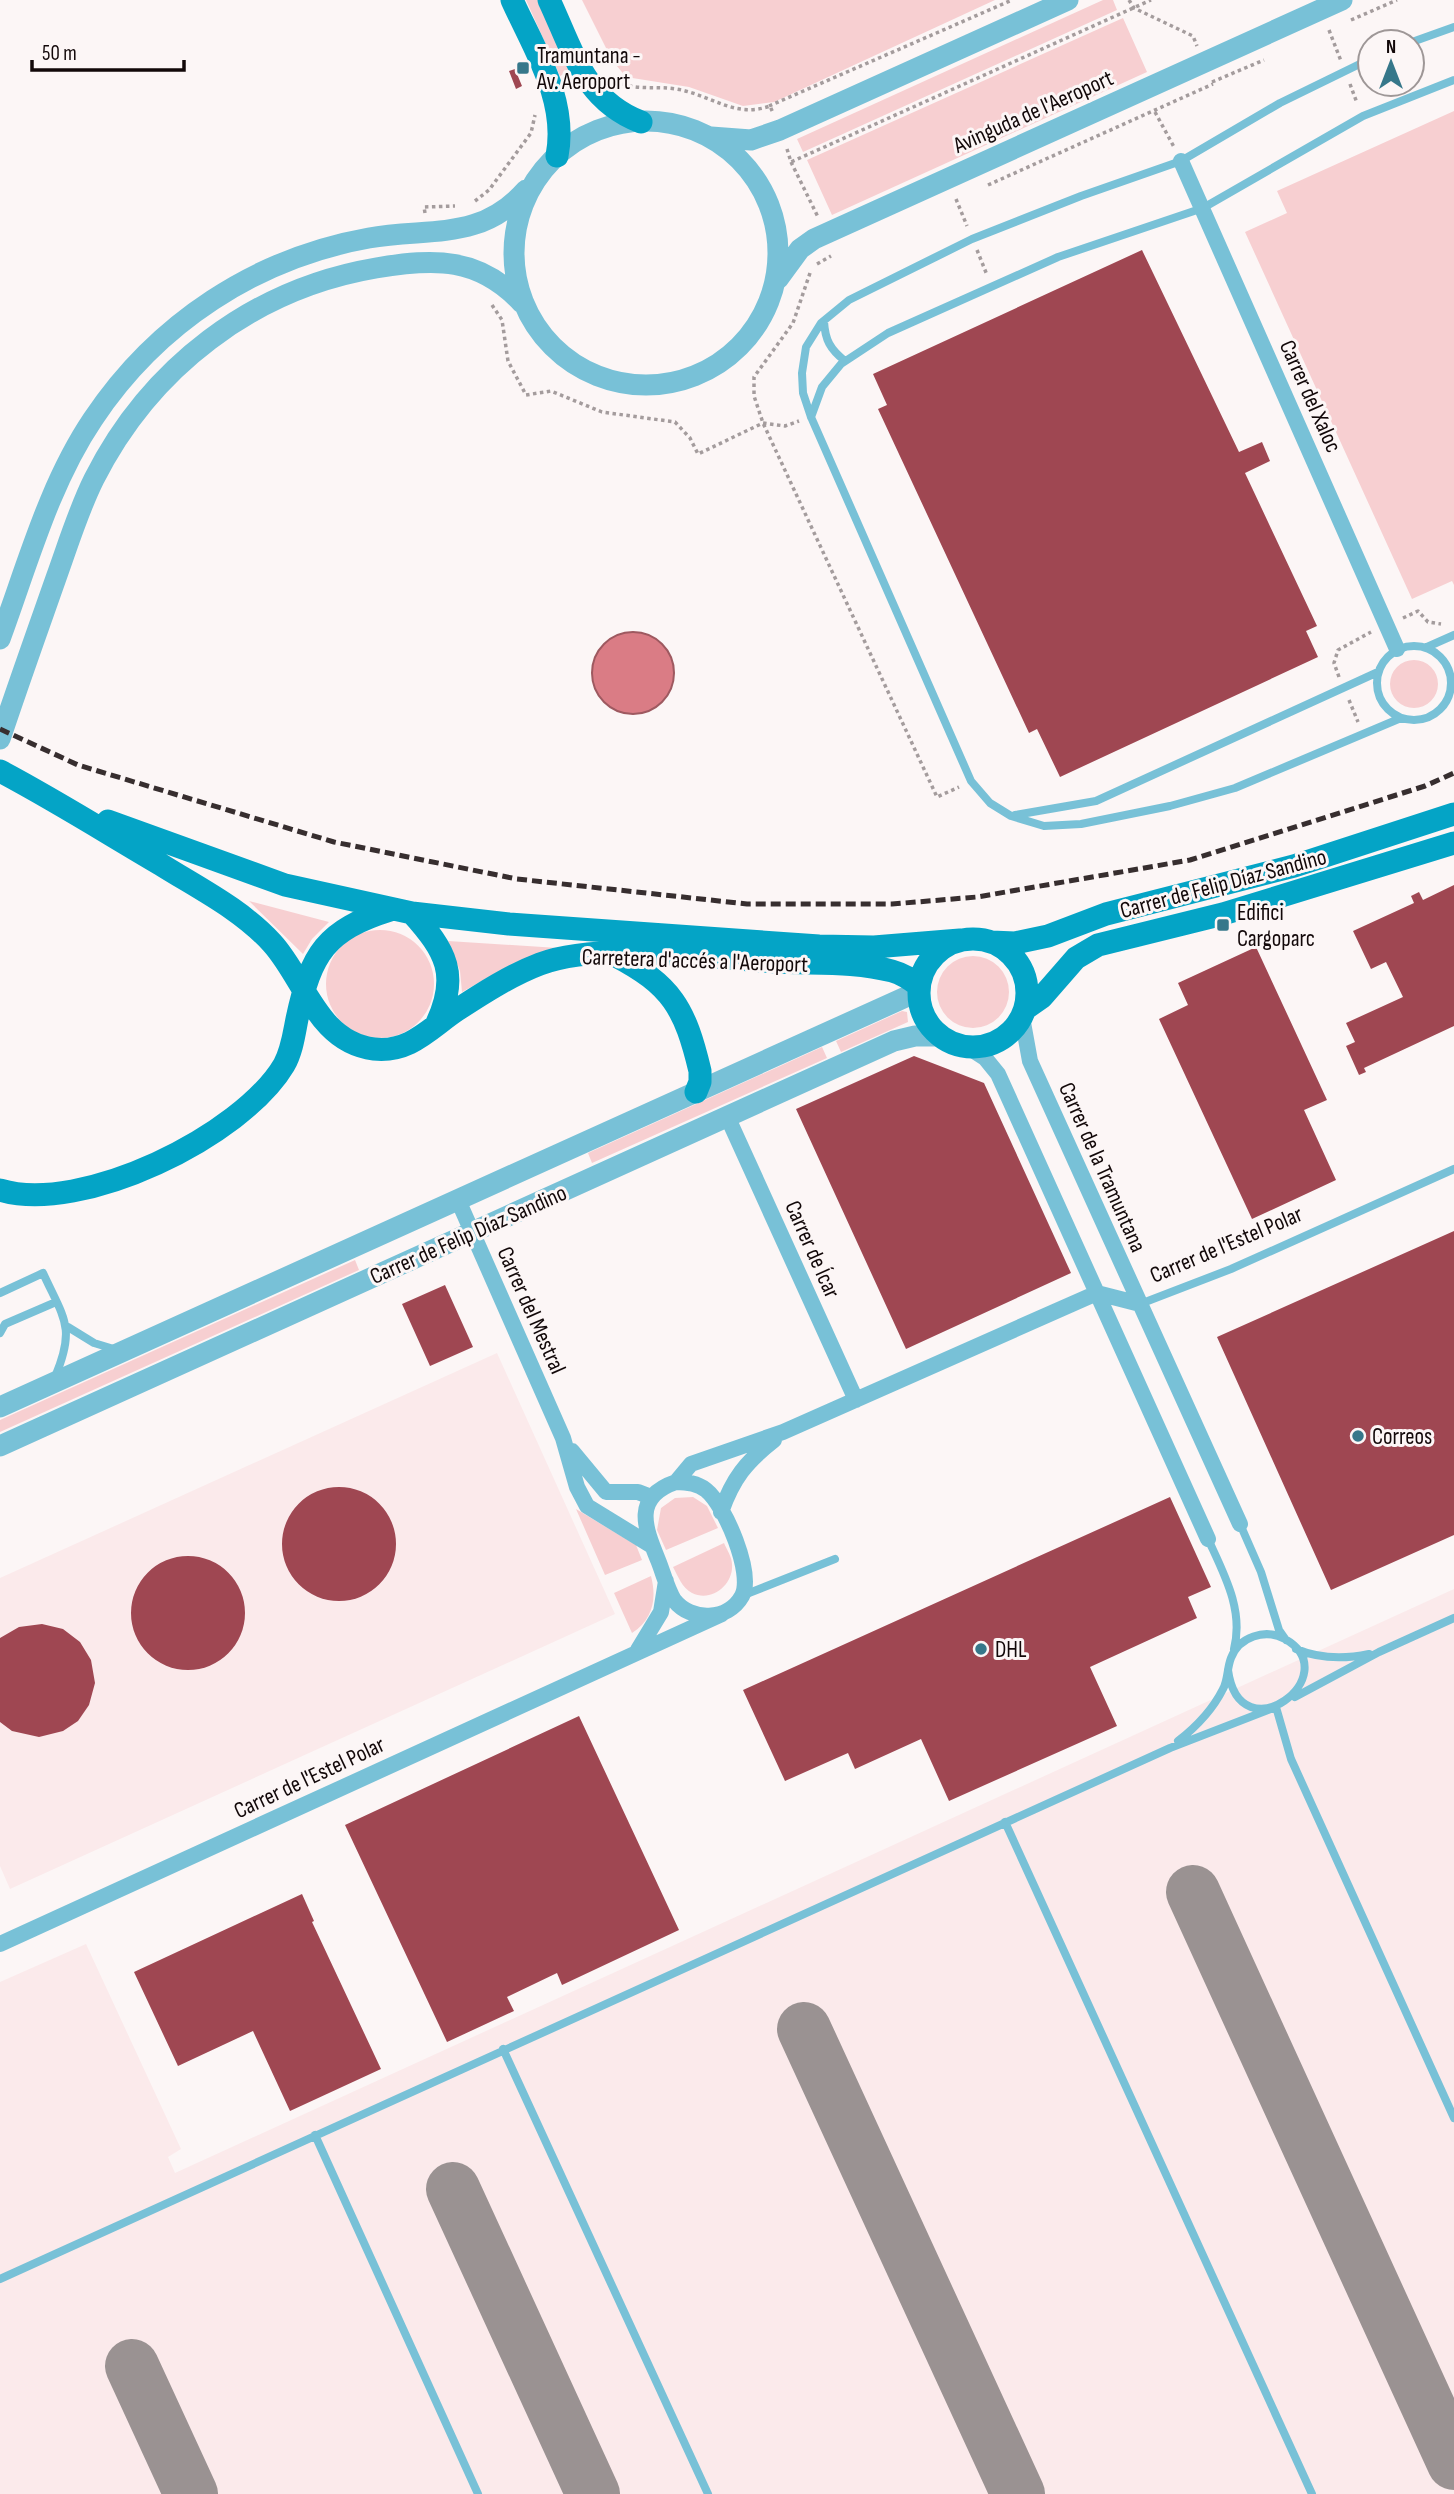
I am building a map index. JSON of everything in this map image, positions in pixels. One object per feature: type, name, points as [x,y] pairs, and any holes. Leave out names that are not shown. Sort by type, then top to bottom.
[{"type":"main road","points":[[512,0],[555,95],[560,125],[557,156]]},
{"type":"main road","points":[[549,0],[586,80],[597,96],[627,117],[641,122]]},
{"type":"main road","name":"Carretera d'accés a l'Aeroport","points":[[0,771],[239,914],[272,943],[303,992],[332,1029],[357,1045],[385,1049],[400,1047],[435,1028],[484,993],[540,964],[564,956],[611,953],[860,966],[906,975],[919,988]]},
{"type":"main road","name":"Carretera d'accés a l'Aeroport","points":[[40,793],[238,870],[285,885],[401,911],[509,924],[819,946],[874,947],[960,940]]},
{"type":"main road","name":"Carrer de Felip Díaz Sandino","points":[[992,942],[1015,943],[1048,936],[1106,914],[1294,866],[1454,814]]},
{"type":"main road","name":"Carrer de Felip Díaz Sandino","points":[[1024,1013],[1076,958],[1098,945],[1249,906],[1454,843]]},
{"type":"main road","points":[[0,1190],[49,1195],[94,1186],[176,1154],[214,1133],[257,1098],[284,1065],[303,992],[323,948],[333,936],[354,923],[401,911],[439,948],[449,974],[447,1000],[435,1028]]},
{"type":"main road","points":[[960,940],[992,942],[1010,952],[1021,967],[1028,989],[1024,1013],[1000,1040],[968,1047],[939,1036],[922,1011],[919,988],[930,959],[943,948],[960,940]]},
{"type":"main road","points":[[611,953],[650,975],[664,987],[678,1007],[700,1071],[696,1092]]},
{"type":"street","points":[[0,639],[52,498],[92,419],[139,361],[173,329],[202,306],[235,286],[294,258],[369,238],[455,230],[493,218],[508,209],[557,156],[596,131],[641,122],[663,122],[705,135],[751,139],[780,130],[1068,0]]},
{"type":"street","name":"Avinguda de l'Aeroport","points":[[526,307],[552,346],[575,364],[600,377],[645,385],[691,377],[731,354],[761,319],[788,263],[800,248],[1342,0]]},
{"type":"street","points":[[705,135],[740,160],[753,176],[768,205],[777,235],[778,256],[770,298]]},
{"type":"street","name":"Carrer del Xaloc","points":[[1181,161],[1397,649]]},
{"type":"street","points":[[526,307],[516,275],[515,233],[520,213],[539,176]]},
{"type":"street","points":[[0,739],[79,514],[113,445],[158,385],[218,332],[277,298],[341,275],[421,263],[447,263],[474,268],[493,277],[526,307]]},
{"type":"street","name":"Carrer de Felip Díaz Sandino","points":[[0,1407],[696,1092],[919,988]]},
{"type":"street","name":"Carrer de la Tramuntana","points":[[1024,1013],[1030,1061],[1240,1524]]},
{"type":"street","name":"Carrer de Felip Díaz Sandino","points":[[0,1446],[894,1041],[915,1036],[939,1036]]},
{"type":"street","points":[[968,1047],[985,1058],[998,1074],[1208,1539]]},
{"type":"street","name":"Carrer de Ícar","points":[[727,1116],[856,1400]]},
{"type":"street","name":"Carrer del Mestral","points":[[458,1200],[563,1438],[577,1487],[587,1506],[652,1546]]},
{"type":"street","points":[[676,1482],[691,1464],[783,1432],[1097,1293]]},
{"type":"street","name":"Carrer de l'Estel Polar","points":[[1097,1293],[1140,1304]]},
{"type":"street","points":[[721,1512],[729,1492],[747,1462],[783,1432]]},
{"type":"street","name":"Carrer del Mestral","points":[[563,1438],[587,1472],[606,1492],[638,1492],[651,1497]]},
{"type":"street","points":[[676,1482],[691,1482],[704,1488],[715,1499],[746,1567],[747,1582],[742,1596],[734,1607],[722,1614],[704,1617],[687,1611],[674,1599],[644,1528],[645,1512],[651,1497],[658,1490],[676,1482]]},
{"type":"street","points":[[636,1652],[661,1612],[666,1581]]},
{"type":"street","name":"Carrer de l'Estel Polar","points":[[0,1944],[722,1614]]},
{"type":"lane","points":[[1426,37],[1454,27]]},
{"type":"lane","points":[[1356,66],[1280,103],[1181,161],[1081,196],[972,239],[849,300],[824,321],[806,347],[802,373],[803,393],[811,417],[971,781],[990,803],[1011,816],[1044,826],[1081,824],[1170,806],[1234,789],[1401,718],[1423,719],[1441,709],[1451,698],[1451,675],[1446,663],[1426,647]]},
{"type":"lane","points":[[811,417],[822,387],[845,361],[888,334],[1058,257],[1203,208],[1363,116],[1454,80]]},
{"type":"lane","points":[[824,321],[825,338],[833,352],[845,361]]},
{"type":"lane","points":[[1401,718],[1383,705],[1376,683],[1382,662],[1397,649],[1407,645],[1426,647],[1454,635]]},
{"type":"lane","points":[[1011,816],[1096,801],[1378,672]]},
{"type":"lane","name":"Carrer de l'Estel Polar","points":[[1140,1304],[1231,1269],[1454,1169]]},
{"type":"lane","points":[[0,1293],[43,1273],[68,1327],[94,1343],[123,1352]]},
{"type":"lane","points":[[0,1333],[5,1324],[56,1302]]},
{"type":"lane","points":[[53,1383],[64,1357],[68,1327]]},
{"type":"lane","points":[[1240,1524],[1261,1572],[1279,1630],[1286,1640],[1296,1649],[1311,1655],[1335,1658],[1379,1652]]},
{"type":"lane","points":[[1170,1748],[1200,1724],[1225,1687],[1237,1637],[1234,1603],[1208,1539]]},
{"type":"lane","points":[[742,1596],[835,1559]]},
{"type":"lane","points":[[0,2278],[1170,1748],[1276,1707],[1379,1652],[1454,1618]]},
{"type":"lane","points":[[1233,1653],[1250,1637],[1263,1634],[1286,1640]]},
{"type":"lane","points":[[1289,1700],[1301,1684],[1303,1670],[1296,1649]]},
{"type":"lane","points":[[1228,1670],[1234,1691],[1243,1700],[1253,1707],[1276,1707]]},
{"type":"lane","points":[[1276,1707],[1292,1759],[1454,2118]]},
{"type":"lane","points":[[1005,1822],[1311,2494]]},
{"type":"lane","points":[[503,2049],[708,2494]]},
{"type":"lane","points":[[315,2134],[478,2494]]},
{"type":"path","points":[[620,84],[637,89],[676,89],[741,112],[760,110],[1013,0]]},
{"type":"path","points":[[1129,0],[1134,8],[1193,36],[1204,62]]},
{"type":"path","points":[[791,162],[1151,0]]},
{"type":"path","points":[[981,188],[1213,84]]},
{"type":"path","points":[[469,206],[489,190],[531,133],[537,106]]},
{"type":"path","points":[[1155,112],[1181,161]]},
{"type":"path","points":[[784,141],[791,162],[835,253],[814,266],[805,282],[802,301],[793,323],[754,377],[754,396],[763,422],[937,797],[971,781]]},
{"type":"path","points":[[944,205],[969,194]]},
{"type":"path","points":[[425,217],[424,207],[456,206]]},
{"type":"path","points":[[489,301],[502,320],[508,360],[526,395],[551,391],[602,412],[675,422],[690,438],[698,454],[763,422],[785,426],[811,417]]},
{"type":"path","points":[[1363,733],[1334,663],[1338,650],[1418,611],[1427,622],[1439,625],[1446,622]]},
{"type":"shaded area","points":[[526,0],[538,0],[570,71],[560,76]]},
{"type":"shaded area","points":[[582,0],[995,0],[774,102],[743,106],[689,87],[626,77],[612,60]]},
{"type":"shaded area","points":[[1103,0],[1113,0],[1117,10],[803,152],[797,139]]},
{"type":"shaded area","points":[[1123,18],[1147,72],[832,215],[807,160]]},
{"type":"shaded area","points":[[1454,111],[1454,585],[1452,581],[1412,599],[1245,232],[1287,213],[1277,191]]},
{"type":"shaded area","points":[[633,632],[649,635],[662,644],[671,657],[674,673],[671,689],[662,702],[649,711],[633,714],[617,711],[604,702],[595,689],[592,673],[595,657],[604,644],[617,635]]},
{"type":"shaded area","points":[[1414,660],[1431,667],[1438,684],[1431,701],[1414,708],[1397,701],[1390,684],[1397,667]]},
{"type":"shaded area","points":[[249,901],[329,922],[312,939],[303,954]]},
{"type":"shaded area","points":[[380,930],[401,934],[418,946],[430,963],[434,984],[430,1005],[418,1022],[401,1034],[380,1038],[359,1034],[342,1022],[330,1005],[326,984],[330,963],[342,946],[359,934]]},
{"type":"shaded area","points":[[448,941],[558,948],[514,963],[462,992],[460,971]]},
{"type":"shaded area","points":[[973,956],[987,959],[999,966],[1006,978],[1009,992],[1006,1006],[999,1018],[987,1025],[973,1028],[959,1025],[947,1018],[940,1006],[937,992],[940,978],[947,966],[959,959]]},
{"type":"shaded area","points":[[902,1011],[907,1012],[908,1022],[841,1052],[836,1041]]},
{"type":"shaded area","points":[[822,1047],[827,1058],[592,1163],[588,1153]]},
{"type":"shaded area","points":[[355,1260],[359,1270],[0,1432],[0,1420]]},
{"type":"shaded area","points":[[497,1353],[615,1614],[10,1889],[0,1866],[0,1578]]},
{"type":"shaded area","points":[[693,1497],[707,1506],[718,1528],[666,1550],[657,1530],[661,1508],[675,1498]]},
{"type":"shaded area","points":[[576,1509],[636,1545],[642,1560],[605,1575]]},
{"type":"shaded area","points":[[724,1543],[732,1564],[732,1571],[725,1585],[707,1596],[689,1591],[673,1567]]},
{"type":"shaded area","points":[[651,1576],[654,1593],[652,1608],[645,1621],[632,1633],[614,1593]]},
{"type":"shaded area","points":[[1454,1589],[1454,2494],[0,2494],[0,1982],[86,1944],[181,2149],[168,2157],[175,2173]]},
{"type":"building","points":[[515,69],[522,86],[516,89],[509,71]]},
{"type":"building","points":[[1142,250],[1239,452],[1262,442],[1270,461],[1245,473],[1317,626],[1306,631],[1318,657],[1060,777],[1037,729],[1029,733],[878,409],[887,405],[873,374]]},
{"type":"building","points":[[1454,885],[1454,1026],[1364,1068],[1366,1072],[1359,1075],[1346,1046],[1355,1042],[1346,1023],[1403,997],[1386,962],[1371,969],[1353,931],[1414,903],[1411,896],[1419,892],[1423,900]]},
{"type":"building","points":[[1256,947],[1327,1100],[1304,1110],[1336,1180],[1252,1219],[1159,1019],[1188,1005],[1178,983]]},
{"type":"building","points":[[914,1056],[984,1083],[1071,1273],[906,1349],[796,1109]]},
{"type":"building","name":"Correos","points":[[1454,1231],[1454,1535],[1331,1590],[1217,1337]]},
{"type":"building","points":[[445,1285],[473,1347],[430,1366],[402,1304]]},
{"type":"building","points":[[339,1487],[361,1492],[379,1504],[391,1522],[396,1544],[391,1566],[379,1584],[361,1596],[339,1601],[317,1596],[299,1584],[287,1566],[282,1544],[287,1522],[299,1504],[317,1492]]},
{"type":"building","name":"DHL","points":[[1170,1497],[1211,1587],[1188,1597],[1197,1618],[1090,1667],[1117,1726],[949,1801],[921,1739],[855,1769],[848,1753],[785,1781],[743,1690]]},
{"type":"building","points":[[188,1556],[210,1561],[228,1573],[240,1591],[245,1613],[240,1635],[228,1653],[210,1665],[188,1670],[166,1665],[148,1653],[136,1635],[131,1613],[136,1591],[148,1573],[166,1561]]},
{"type":"building","points":[[42,1624],[63,1629],[80,1642],[91,1660],[95,1683],[89,1705],[78,1721],[63,1731],[39,1737],[12,1731],[0,1722],[0,1638],[19,1627]]},
{"type":"building","points":[[579,1716],[679,1930],[562,1985],[557,1973],[507,1997],[514,2011],[447,2042],[345,1825]]},
{"type":"building","points":[[302,1894],[314,1921],[312,1922],[381,2069],[290,2111],[253,2031],[178,2066],[134,1972]]},
{"type":"taxiway","points":[[1193,1892],[1454,2463]]},
{"type":"taxiway","points":[[804,2029],[1018,2494]]},
{"type":"taxiway","points":[[453,2189],[593,2494]]},
{"type":"taxiway","points":[[132,2366],[191,2494]]},
{"type":"railway","points":[[0,729],[78,765],[334,842],[517,879],[747,904],[892,904],[977,897],[1190,860],[1425,786],[1454,773]]},
{"type":"place","name":"Tramuntana - Av. Aeroport","points":[[523,68]]},
{"type":"place","name":"Edifici Cargoparc","points":[[1223,925]]},
{"type":"place","name":"Correos","points":[[1358,1436]]},
{"type":"place","name":"DHL","points":[[981,1649]]}]
